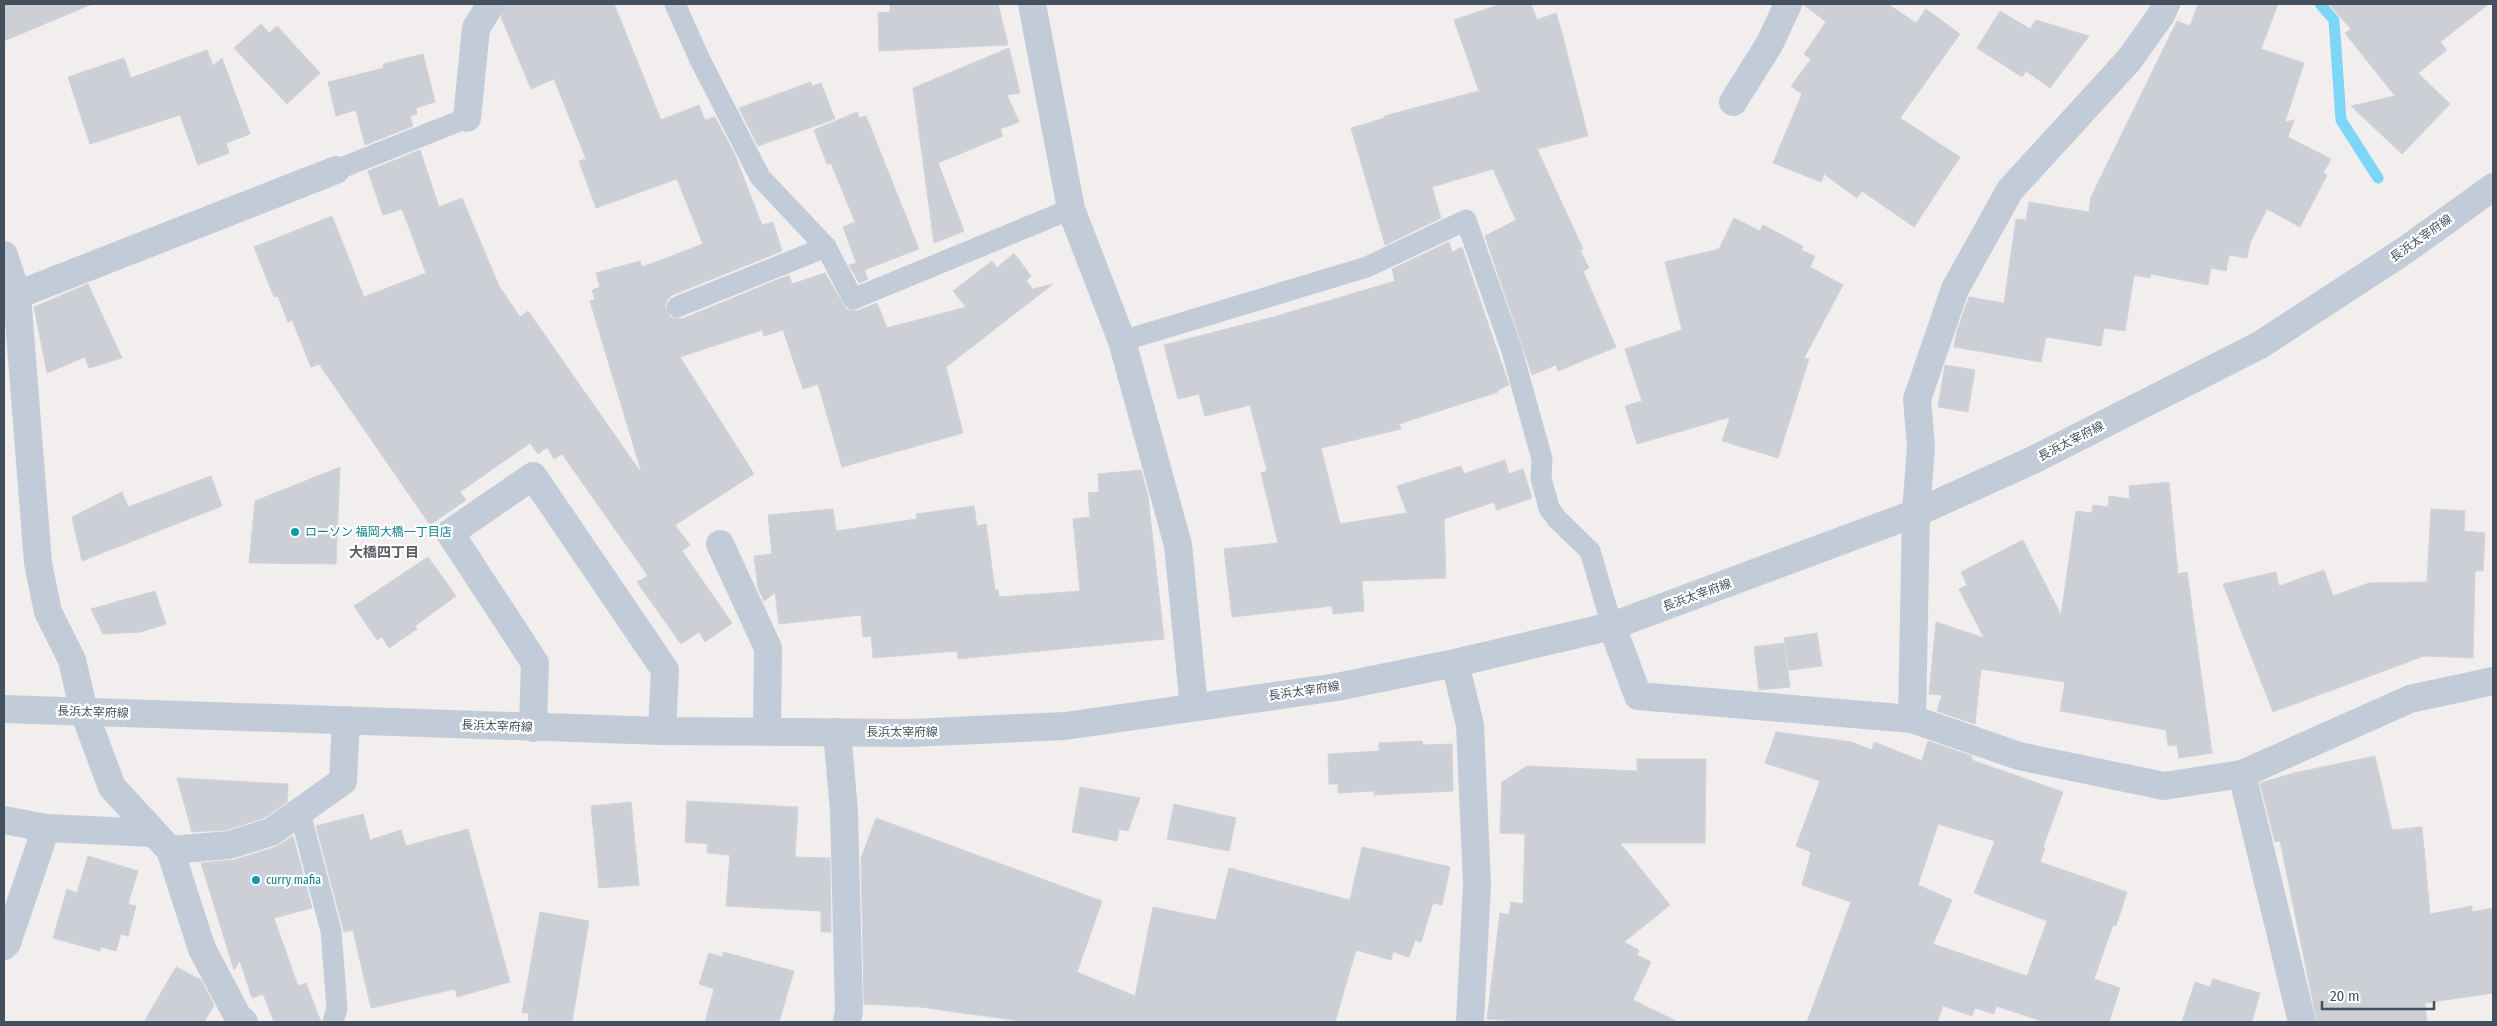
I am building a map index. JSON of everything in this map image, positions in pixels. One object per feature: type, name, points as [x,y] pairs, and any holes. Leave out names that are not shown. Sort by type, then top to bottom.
[{"type":"street","points":[[467,118],[476,28],[491,4]]},
{"type":"street","points":[[1032,4],[1071,208],[1122,342],[1178,544],[1194,707]]},
{"type":"street","points":[[1733,102],[1770,43],[1788,4]]},
{"type":"street","points":[[1912,719],[1916,513],[1921,446],[1916,399],[1955,289],[2010,190],[2129,60],[2161,15],[2166,4]]},
{"type":"street","points":[[17,295],[336,170]]},
{"type":"street","name":"長浜太宰府線","points":[[4,709],[533,728],[910,733],[1065,726],[1338,687],[1455,663],[1612,626],[1916,513],[2033,460],[2260,345],[2404,251],[2493,187]]},
{"type":"street","points":[[4,255],[17,295],[38,563],[48,612],[72,660],[84,712],[112,787],[162,842],[202,949],[238,1017],[244,1022]]},
{"type":"street","points":[[533,728],[535,663],[450,533],[533,476],[665,670],[662,731]]},
{"type":"street","points":[[720,544],[768,648],[767,731]]},
{"type":"street","points":[[1612,626],[1638,696],[1912,719],[2019,756],[2164,786],[2242,774],[2410,699],[2493,680]]},
{"type":"street","points":[[1455,663],[1470,724],[1477,874],[1470,1022]]},
{"type":"street","points":[[4,820],[46,828],[162,842],[229,845],[271,832],[343,781],[346,720]]},
{"type":"street","points":[[837,732],[844,811],[849,1011],[847,1022]]},
{"type":"street","points":[[2242,774],[2302,1022]]},
{"type":"street","points":[[4,946],[7,943],[46,828]]},
{"type":"lane","points":[[675,4],[700,60],[760,177],[826,247],[853,299],[1071,208]]},
{"type":"lane","points":[[336,170],[467,118]]},
{"type":"lane","points":[[1122,342],[1367,267],[1466,220],[1512,351],[1542,459],[1540,478],[1550,508],[1557,519],[1590,551],[1612,626]]},
{"type":"lane","points":[[677,307],[826,247]]},
{"type":"lane","points":[[300,813],[331,931],[337,1008],[333,1022]]},
{"type":"building","points":[[4,4],[92,4],[4,41]]},
{"type":"building","points":[[506,4],[614,4],[661,120],[699,105],[705,120],[715,117],[735,155],[762,225],[773,222],[782,251],[672,295],[667,300],[665,306],[670,317],[682,319],[789,275],[792,284],[825,273],[846,309],[857,311],[877,303],[887,328],[966,307],[953,291],[992,261],[997,268],[1014,253],[1031,276],[1026,281],[1033,289],[1053,284],[946,367],[963,433],[842,467],[818,384],[803,389],[783,330],[764,336],[762,330],[680,357],[754,474],[675,525],[690,545],[682,551],[732,623],[705,642],[699,632],[681,644],[637,582],[648,576],[562,454],[554,459],[547,447],[538,454],[530,443],[460,492],[466,500],[430,525],[319,364],[311,367],[292,320],[288,322],[278,296],[274,297],[254,247],[332,216],[364,297],[426,273],[402,209],[383,215],[368,171],[420,150],[439,207],[462,198],[499,286],[520,317],[528,311],[642,474],[590,301],[595,300],[592,290],[600,287],[596,273],[640,261],[642,267],[703,244],[677,179],[596,208],[579,161],[586,159],[554,79],[531,89],[501,17]]},
{"type":"building","points":[[890,4],[998,4],[1008,45],[879,51],[878,13],[890,12]]},
{"type":"building","points":[[1501,4],[1531,4],[1537,20],[1556,13],[1588,136],[1537,149],[1583,249],[1580,250],[1589,268],[1583,271],[1616,347],[1558,371],[1556,365],[1532,375],[1485,236],[1516,220],[1493,169],[1432,187],[1441,218],[1385,245],[1351,128],[1385,118],[1384,116],[1479,91],[1454,20]]},
{"type":"building","points":[[1803,4],[1888,4],[1916,23],[1926,9],[1960,34],[1900,118],[1960,157],[1914,227],[1862,191],[1857,198],[1824,174],[1821,182],[1773,163],[1802,94],[1791,86],[1811,59],[1804,54],[1826,22]]},
{"type":"building","points":[[2198,4],[2278,4],[2261,49],[2304,63],[2285,122],[2294,120],[2288,137],[2331,159],[2323,173],[2327,175],[2300,227],[2267,209],[2250,243],[2247,258],[2229,255],[2226,271],[2211,268],[2208,285],[2151,274],[2150,278],[2134,275],[2125,331],[2104,328],[2101,346],[2046,337],[2041,362],[1954,347],[1957,331],[1969,297],[2004,303],[2016,219],[2026,220],[2029,202],[2089,212],[2091,197],[2177,21],[2190,26]]},
{"type":"building","points":[[2329,4],[2489,4],[2440,42],[2447,50],[2418,73],[2450,104],[2402,154],[2351,106],[2395,96],[2345,33],[2351,29]]},
{"type":"building","points":[[2000,11],[2030,29],[2036,20],[2089,36],[2050,88],[2026,71],[2022,77],[1977,48]]},
{"type":"building","points":[[261,24],[269,33],[277,26],[320,73],[287,104],[234,48]]},
{"type":"building","points":[[1009,48],[1020,93],[1007,95],[1019,122],[1000,129],[1003,136],[938,163],[964,231],[934,243],[913,88]]},
{"type":"building","points":[[207,50],[213,66],[222,58],[250,134],[226,143],[229,153],[198,165],[180,115],[90,144],[68,77],[124,58],[131,78]]},
{"type":"building","points":[[423,54],[435,102],[416,108],[417,114],[410,116],[413,126],[365,145],[356,110],[336,116],[328,82],[384,68],[383,64]]},
{"type":"building","points":[[811,82],[812,86],[821,83],[835,119],[758,146],[739,108]]},
{"type":"building","points":[[857,112],[859,118],[866,116],[919,249],[864,270],[868,279],[859,283],[849,265],[856,263],[843,227],[855,222],[831,163],[827,164],[814,130]]},
{"type":"building","points":[[1734,218],[1760,231],[1763,225],[1803,246],[1801,250],[1815,256],[1810,267],[1843,285],[1804,358],[1809,359],[1778,458],[1722,441],[1730,417],[1637,444],[1625,406],[1642,401],[1625,349],[1682,330],[1665,262],[1719,249]]},
{"type":"building","points":[[1449,242],[1452,252],[1462,247],[1509,385],[1498,390],[1498,392],[1399,424],[1401,429],[1321,448],[1340,524],[1407,513],[1397,486],[1461,466],[1464,474],[1505,460],[1509,474],[1523,469],[1532,498],[1497,510],[1494,502],[1444,519],[1446,578],[1362,581],[1364,611],[1333,614],[1332,606],[1232,617],[1224,549],[1278,543],[1261,473],[1267,471],[1250,405],[1205,416],[1199,394],[1178,399],[1164,345],[1277,316],[1395,281],[1392,269]]},
{"type":"building","points":[[88,284],[122,358],[89,368],[85,357],[47,373],[34,307]]},
{"type":"building","points":[[1945,365],[1975,370],[1968,412],[1938,407]]},
{"type":"building","name":"ローソン 福岡大橋一丁目店","points":[[340,467],[336,564],[249,563],[255,501]]},
{"type":"building","points":[[1141,470],[1148,496],[1164,639],[958,659],[957,651],[873,658],[871,636],[863,637],[861,615],[779,624],[775,593],[764,601],[758,588],[754,556],[772,554],[768,515],[833,509],[836,531],[917,519],[916,514],[974,506],[977,526],[986,524],[995,590],[998,590],[999,597],[1080,591],[1073,519],[1090,517],[1088,493],[1099,492],[1098,474]]},
{"type":"building","points":[[211,476],[222,506],[82,561],[72,517],[122,492],[128,507]]},
{"type":"building","points":[[2169,482],[2178,574],[2187,572],[2212,753],[2179,758],[2177,745],[2168,746],[2166,730],[2060,711],[2065,682],[1981,669],[1975,724],[1937,711],[1942,695],[1929,694],[1936,622],[1984,638],[1959,589],[1967,585],[1961,572],[2023,540],[2061,615],[2076,511],[2092,513],[2093,505],[2108,507],[2109,496],[2130,499],[2129,486]]},
{"type":"building","points":[[2431,509],[2465,511],[2464,531],[2485,533],[2483,571],[2475,571],[2473,658],[2424,656],[2273,712],[2223,584],[2276,572],[2279,586],[2324,570],[2333,596],[2369,583],[2427,582]]},
{"type":"building","points":[[428,557],[456,596],[415,626],[417,629],[389,648],[382,637],[377,640],[354,606]]},
{"type":"building","points":[[155,591],[166,624],[141,632],[103,634],[91,609]]},
{"type":"building","points":[[1817,633],[1822,666],[1789,670],[1784,638]]},
{"type":"building","points":[[1784,643],[1790,687],[1759,690],[1754,647]]},
{"type":"building","points":[[1776,732],[1852,742],[1872,750],[1874,742],[1922,761],[1928,741],[1972,756],[1972,760],[2063,792],[2043,847],[2045,848],[2040,862],[2127,892],[2116,926],[2113,925],[2094,979],[2120,988],[2109,1022],[2045,1022],[1996,1006],[1994,1014],[1975,1008],[1972,1016],[1943,1006],[1937,1022],[1807,1022],[1851,902],[1802,885],[1811,852],[1796,846],[1820,781],[1765,763]],"holes":[[[1938,824],[1995,841],[1974,893],[2047,921],[2027,976],[1933,944],[1952,900],[1918,885]]]},
{"type":"building","points":[[1422,741],[1423,745],[1452,744],[1453,791],[1374,795],[1375,791],[1338,793],[1338,784],[1329,784],[1328,754],[1379,751],[1379,743]]},
{"type":"building","points":[[2375,756],[2392,830],[2422,827],[2430,914],[2472,906],[2472,912],[2493,908],[2493,993],[2425,1003],[2427,1022],[2317,1022],[2280,841],[2275,842],[2260,783],[2294,773]]},
{"type":"building","points":[[1637,759],[1706,759],[1705,843],[1620,843],[1670,905],[1624,942],[1639,950],[1637,955],[1651,962],[1633,1000],[1678,1022],[1534,1022],[1487,1019],[1500,913],[1509,915],[1511,902],[1523,904],[1525,834],[1500,833],[1502,782],[1527,766],[1637,771]]},
{"type":"building","points":[[177,778],[288,784],[287,802],[264,818],[226,830],[192,832]]},
{"type":"building","points":[[1080,787],[1140,798],[1128,831],[1119,829],[1117,841],[1072,832]]},
{"type":"building","points":[[687,801],[798,807],[795,857],[830,858],[831,932],[821,932],[821,911],[726,906],[730,855],[707,853],[708,844],[685,842]]},
{"type":"building","points":[[631,802],[639,885],[599,888],[591,806]]},
{"type":"building","points":[[1174,804],[1236,818],[1229,851],[1167,839]]},
{"type":"building","points":[[363,814],[370,840],[401,830],[406,846],[468,829],[510,982],[457,997],[455,989],[371,1008],[353,930],[344,932],[316,826]]},
{"type":"building","points":[[876,818],[1102,901],[1077,972],[1135,996],[1153,907],[1216,920],[1229,868],[1350,900],[1362,847],[1450,867],[1442,905],[1433,903],[1421,942],[1415,940],[1409,957],[1393,952],[1391,960],[1356,950],[1335,1022],[1027,1022],[920,1007],[864,1004],[861,858]]},
{"type":"building","points":[[293,836],[312,908],[274,918],[298,986],[306,983],[321,1022],[274,1022],[263,994],[252,998],[240,961],[234,970],[201,863],[234,860],[276,847]]},
{"type":"building","points":[[88,856],[138,871],[128,904],[136,906],[128,936],[121,934],[116,951],[101,947],[100,951],[53,938],[67,889],[77,893]]},
{"type":"building","points":[[540,912],[589,921],[572,1022],[528,1022],[529,1013],[522,1013]]},
{"type":"building","points":[[723,952],[794,971],[779,1022],[705,1022],[714,989],[699,984],[709,953],[723,957]]},
{"type":"building","points":[[176,967],[201,980],[214,1005],[204,1022],[144,1022]]},
{"type":"building","points":[[2213,979],[2260,993],[2252,1022],[2182,1022],[2195,982],[2210,987]]},
{"type":"waterway","points":[[2320,4],[2334,20],[2341,120],[2378,178]]},
{"type":"place","name":"ローソン 福岡大橋一丁目店","points":[[295,532]]},
{"type":"place","name":"curry mafia","points":[[256,880]]},
{"type":"district","name":"大橋四丁目","points":[[384,552]]}]
